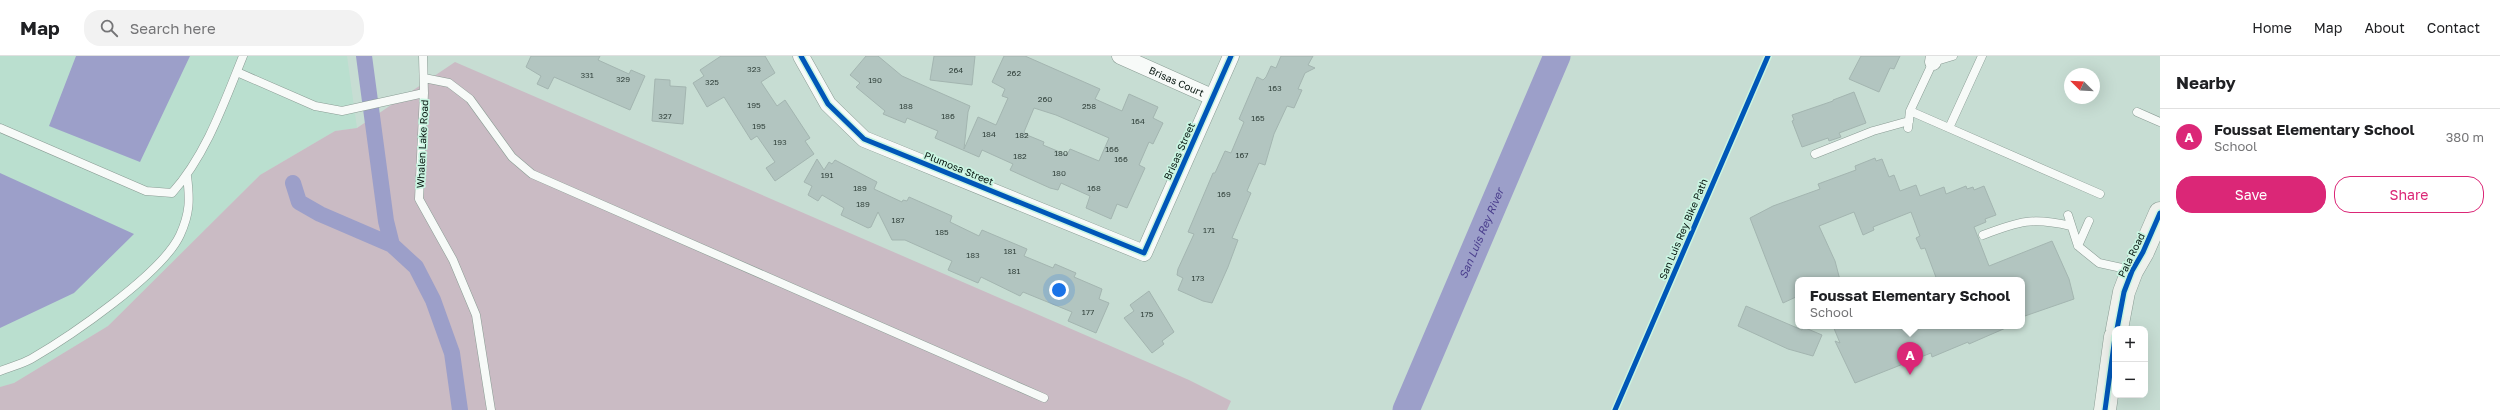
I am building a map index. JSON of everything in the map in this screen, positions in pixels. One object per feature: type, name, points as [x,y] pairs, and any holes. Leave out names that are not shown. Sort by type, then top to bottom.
[{"type":"street","name":"Plumosa Street","points":[[801,56],[828,104],[864,139],[1144,253]]},
{"type":"street","name":"Brisas Court","points":[[1120,56],[1212,97]]},
{"type":"street","name":"Brisas Street","points":[[1144,253],[1231,56]]},
{"type":"street","name":"Pala Road","points":[[2118,326],[2124,292],[2132,270],[2143,252],[2160,213]]},
{"type":"street","points":[[2105,410],[2112,359]]},
{"type":"lane","points":[[0,128],[146,191],[172,193],[187,176],[208,137],[243,56]]},
{"type":"lane","name":"Whalen Lake Road","points":[[423,56],[424,93],[419,198],[453,260],[476,315],[492,410]]},
{"type":"lane","points":[[1815,154],[1873,131],[1908,125],[1910,111],[1917,92],[1934,59],[1953,56]]},
{"type":"lane","points":[[1949,128],[1982,56]]},
{"type":"lane","points":[[237,72],[315,106],[342,111],[424,93]]},
{"type":"lane","points":[[424,78],[449,83],[470,99],[512,157],[532,174],[1044,398]]},
{"type":"lane","points":[[1910,111],[2100,194]]},
{"type":"lane","points":[[2137,112],[2160,122]]},
{"type":"lane","points":[[0,371],[30,360],[74,333],[156,266],[179,236],[191,202],[187,176]]},
{"type":"lane","points":[[2068,215],[2078,246],[2100,263],[2132,270]]},
{"type":"lane","points":[[1983,235],[2020,221],[2046,220],[2071,226]]},
{"type":"lane","points":[[2078,246],[2089,221]]},
{"type":"shaded area","points":[[0,56],[347,56],[357,128],[335,131],[260,175],[108,326],[14,383],[0,387]]},
{"type":"shaded area","points":[[455,62],[1189,380],[1231,401],[1227,410],[0,410],[0,387],[14,383],[108,326],[260,175],[335,131],[357,128]]},
{"type":"water","points":[[76,56],[190,56],[140,162],[49,126]]},
{"type":"water","points":[[0,173],[134,234],[74,293],[0,328]]},
{"type":"building","points":[[531,56],[600,56],[598,60],[629,74],[631,70],[645,76],[630,110],[554,77],[548,89],[537,84],[541,76],[526,67]]},
{"type":"building","points":[[721,56],[765,56],[775,73],[761,82],[777,106],[785,100],[810,138],[805,141],[814,154],[775,181],[766,168],[775,162],[757,136],[751,140],[724,97],[707,107],[693,83],[704,76],[700,70]]},
{"type":"building","points":[[866,56],[878,56],[902,76],[970,106],[964,149],[978,117],[996,125],[1008,98],[1002,96],[1005,89],[992,82],[1004,56],[1025,56],[1100,89],[1095,99],[1122,111],[1129,94],[1158,107],[1153,118],[1163,123],[1153,144],[1149,142],[1139,165],[1145,168],[1127,208],[1117,204],[1111,219],[1086,208],[1090,196],[1061,183],[1058,190],[1050,188],[1010,170],[1013,164],[982,150],[979,157],[935,138],[938,131],[907,118],[905,123],[883,114],[885,111],[856,87],[860,83],[850,75]],"holes":[[[1034,108],[1056,115],[1109,138],[1099,161],[1070,149],[1067,155],[1043,145],[1044,142],[1027,135],[1024,132]]]},
{"type":"building","points":[[934,56],[975,56],[972,85],[930,80]]},
{"type":"building","points":[[1281,56],[1313,56],[1308,65],[1315,68],[1305,73],[1298,89],[1302,90],[1294,108],[1287,106],[1274,134],[1265,165],[1259,163],[1247,191],[1251,193],[1232,238],[1238,240],[1228,267],[1212,303],[1203,301],[1178,290],[1183,278],[1177,275],[1178,269],[1194,234],[1188,232],[1213,173],[1215,173],[1225,151],[1231,153],[1244,122],[1239,119],[1257,77],[1263,80],[1271,66],[1276,68]]},
{"type":"building","points":[[1861,56],[1900,56],[1894,69],[1890,68],[1879,92],[1849,79]]},
{"type":"building","points":[[655,79],[670,80],[670,86],[686,87],[683,124],[652,121]]},
{"type":"building","points":[[1854,92],[1866,123],[1839,133],[1841,137],[1829,141],[1828,138],[1802,147],[1792,121],[1794,120],[1792,115]]},
{"type":"building","points":[[1875,158],[1876,161],[1882,159],[1889,177],[1894,175],[1900,191],[1916,185],[1920,196],[1944,187],[1946,194],[1966,186],[1967,189],[1973,187],[1974,190],[1984,186],[1996,215],[1985,219],[1986,222],[1974,227],[1989,266],[2052,241],[2069,279],[2074,299],[2025,316],[2025,277],[1936,277],[1925,248],[1921,249],[1916,238],[1920,236],[1911,212],[1873,227],[1874,230],[1863,235],[1854,212],[1819,226],[1835,261],[1839,277],[1795,277],[1795,297],[1783,303],[1750,218],[1773,206],[1820,189],[1818,184],[1856,170],[1855,166]]},
{"type":"building","points":[[817,159],[824,170],[829,162],[832,164],[835,160],[877,182],[874,189],[902,202],[903,200],[907,201],[909,197],[952,216],[950,222],[979,236],[982,230],[1027,249],[1024,256],[1053,268],[1055,264],[1076,273],[1074,277],[1102,289],[1099,299],[1109,303],[1096,333],[1068,321],[1072,312],[1023,292],[1020,296],[981,277],[978,283],[948,270],[952,261],[905,240],[892,240],[878,212],[871,227],[868,228],[841,215],[844,208],[822,195],[818,201],[808,195],[812,186],[804,182]]},
{"type":"building","points":[[1149,291],[1174,332],[1162,341],[1164,344],[1152,353],[1124,318],[1134,311],[1130,305]]},
{"type":"building","points":[[1746,306],[1795,327],[1795,329],[1808,329],[1822,335],[1813,356],[1788,349],[1738,326]]},
{"type":"building","points":[[1834,329],[2003,329],[1969,344],[1968,342],[1932,357],[1931,353],[1855,383],[1835,341],[1840,343]]},
{"type":"waterway","points":[[364,56],[386,221],[392,245]]},
{"type":"waterway","name":"San Luis Rey River","points":[[1406,410],[1557,56]]},
{"type":"waterway","points":[[293,183],[299,202],[320,214],[392,245],[416,267],[433,300],[452,353],[460,410]]},
{"type":"cycle path","points":[[801,56],[828,104],[864,139],[1144,253],[1231,56]]},
{"type":"cycle path","name":"San Luis Rey Bike Path","points":[[1615,410],[1768,56]]},
{"type":"cycle path","points":[[2118,326],[2124,292],[2132,271],[2143,252],[2160,213]]},
{"type":"cycle path","points":[[2105,410],[2112,359]]},
{"type":"place","name":"Foussat Elementary School","points":[[1910,375]]}]
